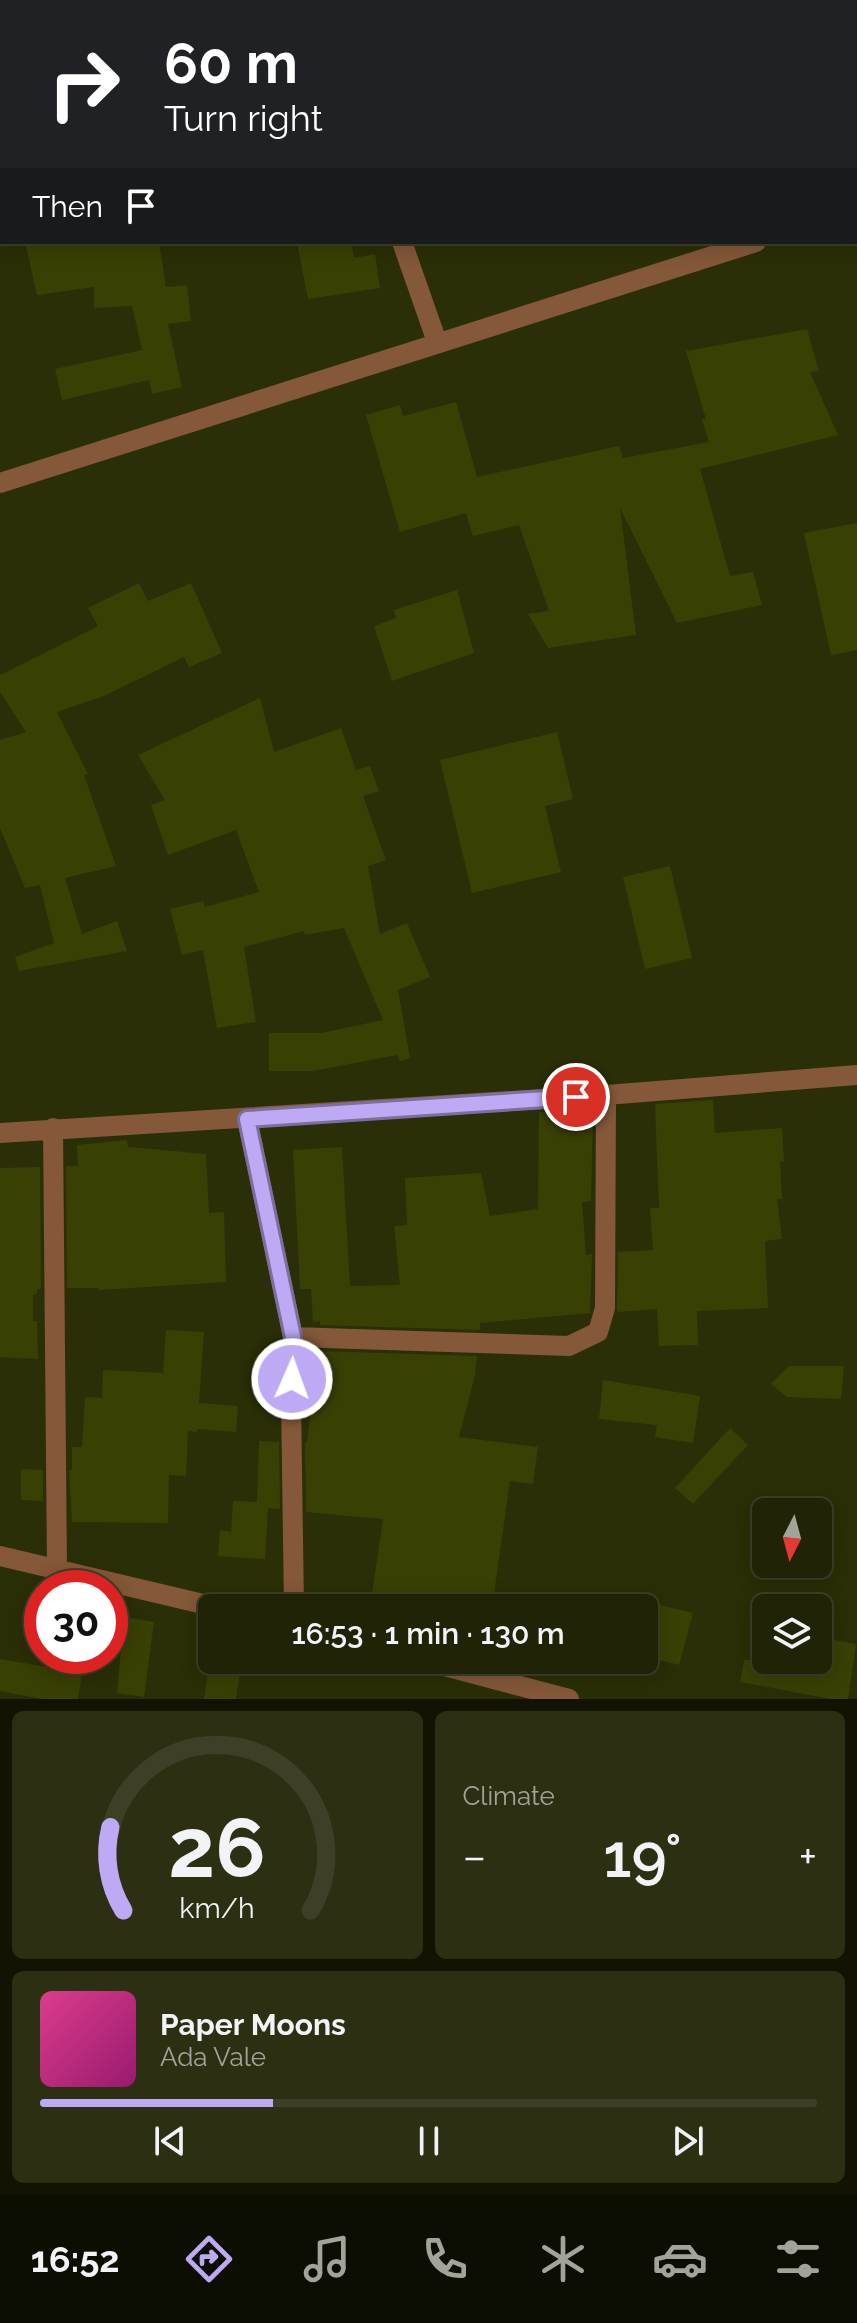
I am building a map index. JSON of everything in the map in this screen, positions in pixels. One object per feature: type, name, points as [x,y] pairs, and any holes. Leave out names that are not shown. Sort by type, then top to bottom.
[{"type":"street","points":[[403,244],[437,342]]},
{"type":"street","points":[[0,483],[750,244]]},
{"type":"street","points":[[0,1133],[606,1095],[857,1075]]},
{"type":"street","points":[[293,1337],[569,1346],[598,1332],[605,1308],[606,1095]]},
{"type":"street","points":[[247,1119],[293,1337],[294,1594]]},
{"type":"street","points":[[53,1128],[57,1569]]},
{"type":"street","points":[[0,1556],[198,1603]]},
{"type":"street","points":[[475,1674],[569,1699]]},
{"type":"building","points":[[25,244],[159,244],[166,287],[187,285],[191,321],[168,324],[182,387],[152,394],[149,380],[62,400],[55,369],[142,350],[132,306],[94,308],[94,287],[37,295]]},
{"type":"building","points":[[297,244],[351,244],[354,258],[375,254],[380,288],[308,299]]},
{"type":"building","points":[[807,329],[819,371],[810,372],[838,435],[700,469],[730,576],[753,572],[762,605],[677,623],[620,508],[636,635],[548,648],[528,614],[549,611],[519,525],[473,536],[466,513],[400,532],[366,415],[400,405],[403,416],[456,402],[477,477],[619,446],[623,458],[709,442],[702,419],[706,419],[686,351]]},
{"type":"building","points":[[857,523],[857,650],[831,655],[804,533]]},
{"type":"building","points":[[139,583],[148,601],[191,583],[222,653],[189,667],[184,657],[104,696],[57,712],[88,774],[84,775],[116,866],[65,878],[82,934],[117,921],[127,951],[19,971],[15,957],[54,943],[40,885],[25,888],[0,828],[0,740],[26,732],[0,692],[0,675],[98,626],[88,608]]},
{"type":"building","points":[[457,590],[474,653],[392,681],[374,626],[396,618],[394,610]]},
{"type":"building","points":[[260,698],[274,752],[341,728],[356,770],[370,766],[379,791],[363,796],[386,860],[368,866],[380,934],[407,923],[430,977],[398,990],[410,1058],[400,1061],[397,1055],[313,1071],[269,1071],[269,1033],[321,1033],[383,1020],[344,928],[305,935],[304,931],[244,947],[256,1022],[217,1028],[203,950],[182,955],[170,909],[203,901],[205,907],[259,892],[236,830],[168,855],[151,805],[165,800],[138,755]]},
{"type":"building","points":[[557,732],[573,799],[545,806],[561,872],[472,893],[440,760]]},
{"type":"building","points":[[670,866],[692,958],[645,969],[623,877]]},
{"type":"building","points":[[713,1100],[715,1133],[782,1128],[782,1199],[777,1199],[782,1239],[765,1241],[768,1308],[697,1311],[698,1345],[659,1346],[657,1309],[617,1312],[618,1252],[653,1250],[650,1208],[659,1208],[655,1104]]},
{"type":"building","points":[[593,1109],[591,1201],[582,1202],[586,1255],[592,1254],[590,1313],[480,1323],[480,1330],[320,1325],[320,1321],[313,1322],[311,1289],[300,1289],[293,1150],[342,1147],[350,1286],[400,1285],[394,1226],[407,1225],[405,1178],[481,1173],[490,1216],[538,1209],[539,1112]]},
{"type":"building","points":[[127,1140],[128,1147],[206,1154],[209,1213],[224,1212],[226,1282],[99,1290],[67,1288],[66,1166],[78,1166],[77,1145]]},
{"type":"building","points":[[40,1167],[41,1289],[33,1295],[38,1359],[0,1357],[0,1168]]},
{"type":"building","points":[[166,1330],[204,1332],[199,1403],[238,1406],[236,1432],[188,1431],[186,1476],[169,1475],[168,1523],[72,1522],[69,1470],[72,1470],[72,1447],[82,1447],[85,1397],[102,1398],[103,1370],[163,1373]]},
{"type":"building","points":[[317,1351],[477,1356],[459,1437],[538,1447],[533,1484],[510,1481],[494,1594],[372,1594],[383,1519],[306,1512],[307,1443]]},
{"type":"building","points":[[789,1366],[844,1366],[841,1399],[787,1397],[771,1384]]},
{"type":"building","points":[[603,1380],[700,1396],[693,1443],[655,1437],[657,1425],[599,1419]]},
{"type":"building","points":[[730,1428],[748,1445],[693,1504],[675,1488]]},
{"type":"building","points":[[259,1441],[279,1442],[280,1509],[268,1508],[265,1559],[218,1556],[220,1530],[231,1532],[233,1501],[257,1502]]},
{"type":"building","points":[[21,1469],[43,1470],[43,1501],[21,1500]]},
{"type":"building","points":[[658,1604],[693,1613],[679,1665],[658,1660]]},
{"type":"building","points":[[128,1618],[154,1622],[144,1697],[117,1693],[119,1674],[128,1674]]},
{"type":"building","points":[[832,1640],[856,1644],[848,1699],[831,1699],[740,1682],[744,1660],[752,1660],[752,1674],[832,1674]]},
{"type":"building","points":[[0,1659],[24,1663],[24,1674],[82,1674],[78,1699],[41,1699],[0,1691]]},
{"type":"building","points":[[208,1674],[240,1674],[236,1699],[204,1699]]},
{"type":"route","points":[[292,1379],[293,1337],[247,1119],[576,1097]]}]
